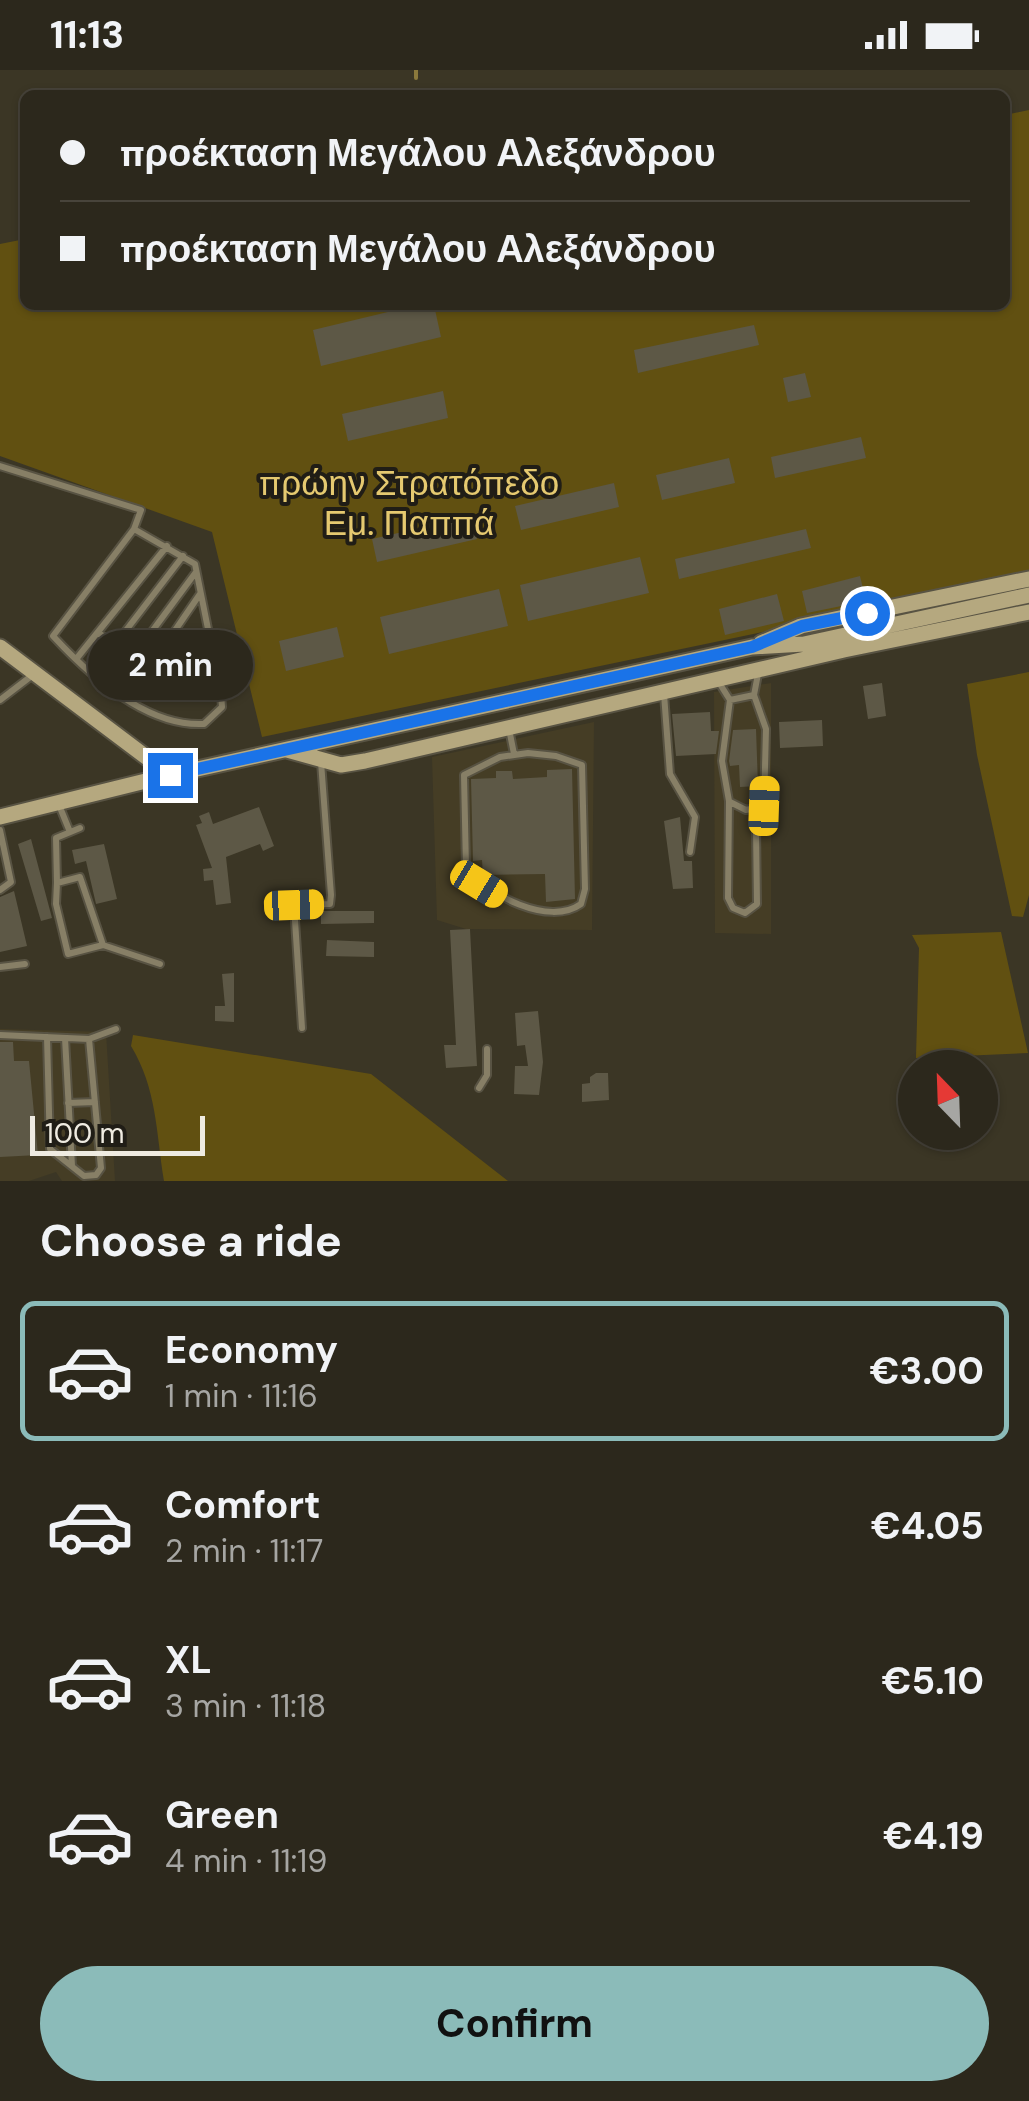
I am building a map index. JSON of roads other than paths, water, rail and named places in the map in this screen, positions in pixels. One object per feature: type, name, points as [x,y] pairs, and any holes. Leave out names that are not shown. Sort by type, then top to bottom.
[{"type":"main road","points":[[752,647],[802,626],[1029,579]]},
{"type":"main road","points":[[0,818],[170,775],[752,647],[804,644],[1029,595]]},
{"type":"main road","points":[[284,750],[342,765],[365,761],[844,650],[1029,612]]},
{"type":"main road","points":[[844,650],[926,617]]},
{"type":"main road","points":[[0,647],[170,775]]},
{"type":"lane","points":[[0,466],[141,510],[134,529],[53,631],[54,638],[134,704],[186,725],[204,724],[222,707],[194,561],[134,529]]},
{"type":"lane","points":[[77,658],[166,546]]},
{"type":"lane","points":[[114,646],[184,555]]},
{"type":"lane","points":[[133,657],[196,571]]},
{"type":"lane","points":[[154,661],[201,593]]},
{"type":"lane","points":[[98,632],[133,657],[154,661],[172,659],[210,643]]},
{"type":"lane","points":[[0,700],[35,673]]},
{"type":"lane","points":[[718,681],[730,700],[722,761],[729,801],[728,898],[733,908],[742,913],[757,904],[756,828],[764,806],[766,730],[754,695],[758,673]]},
{"type":"lane","points":[[664,693],[670,774],[694,817],[690,852]]},
{"type":"lane","points":[[730,700],[754,695]]},
{"type":"lane","points":[[508,728],[514,754]]},
{"type":"lane","points":[[514,754],[556,756],[582,765],[586,889],[581,904],[566,912],[552,912],[497,894],[466,868],[464,774],[514,754]]},
{"type":"lane","points":[[302,1028],[294,905],[330,904],[331,895],[320,761]]},
{"type":"lane","points":[[729,801],[746,810],[764,806]]},
{"type":"lane","points":[[58,804],[70,832]]},
{"type":"lane","points":[[80,828],[56,838],[56,883],[68,954],[103,946],[160,964]]},
{"type":"lane","points":[[0,830],[11,885],[0,890]]},
{"type":"lane","points":[[56,883],[77,876],[81,879],[103,946]]},
{"type":"lane","points":[[0,967],[25,964]]},
{"type":"lane","points":[[0,1035],[89,1039],[116,1029]]},
{"type":"lane","points":[[47,1037],[50,1149],[84,1176],[100,1171],[89,1039]]},
{"type":"lane","points":[[64,1038],[72,1168]]},
{"type":"lane","points":[[479,1088],[487,1075],[487,1049]]},
{"type":"lane","points":[[68,1102],[95,1102]]},
{"type":"waterway","points":[[416,70],[416,78]]},
{"type":"park label","name":"πρώην Στρατόπεδο Εμ. Παππά","points":[[409,503]]}]
